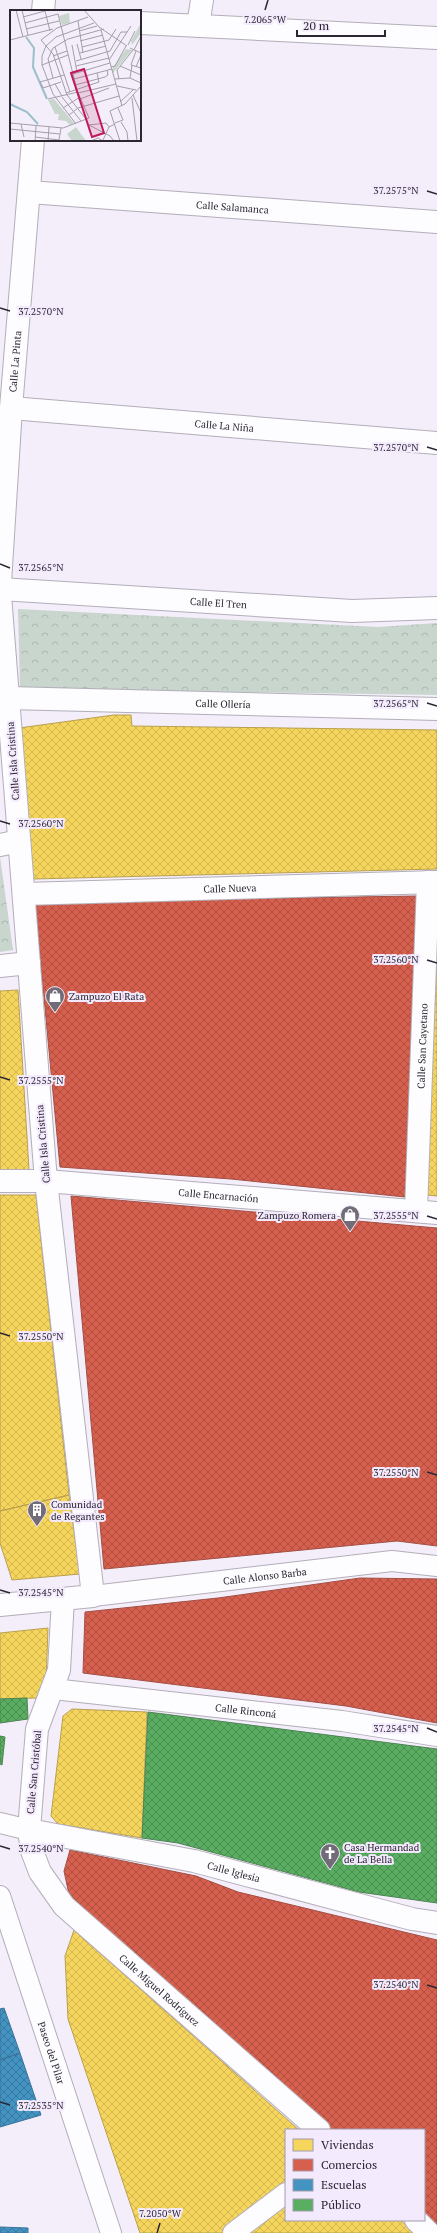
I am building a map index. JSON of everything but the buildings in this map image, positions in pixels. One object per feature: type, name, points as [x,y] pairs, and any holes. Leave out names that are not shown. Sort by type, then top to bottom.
[{"type":"street","points":[[43,10],[44,0]]},
{"type":"street","points":[[198,26],[202,0]]},
{"type":"street","points":[[141,23],[437,38]]},
{"type":"street","name":"Calle La Pinta","points":[[0,583],[11,408],[33,141]]},
{"type":"street","name":"Calle Salamanca","points":[[29,192],[437,222]]},
{"type":"street","name":"Calle La Niña","points":[[11,408],[437,443]]},
{"type":"street","name":"Calle El Tren","points":[[0,589],[352,611],[437,608]]},
{"type":"street","name":"Calle Isla Cristina","points":[[0,595],[3,659],[8,698],[10,843],[24,894],[46,1181],[93,1596]]},
{"type":"street","name":"Calle Ollería","points":[[8,698],[437,709]]},
{"type":"street","name":"Calle Nueva","points":[[24,894],[433,882]]},
{"type":"street","name":"Calle San Cayetano","points":[[426,1212],[433,882]]},
{"type":"street","points":[[0,966],[29,963]]},
{"type":"street","name":"Calle Encarnación","points":[[0,1181],[46,1181],[426,1212]]},
{"type":"street","name":"Calle Alonso Barba","points":[[93,1596],[392,1561],[437,1566]]},
{"type":"street","points":[[2,1601],[63,1599],[93,1596]]},
{"type":"street","name":"Calle San Cristóbal","points":[[29,1830],[37,1729],[45,1706],[54,1690],[59,1670],[63,1599]]},
{"type":"street","name":"Calle Rinconá","points":[[54,1690],[342,1721],[437,1736]]},
{"type":"street","points":[[0,1823],[29,1830]]},
{"type":"street","name":"Calle Iglesia","points":[[29,1830],[194,1861],[412,1919],[437,1922]]},
{"type":"street","name":"Calle Miguel Rodríguez","points":[[29,1830],[32,1851],[40,1872],[64,1906],[318,2129]]},
{"type":"street","name":"Paseo del Pilar","points":[[0,1896],[111,2233]]},
{"type":"street","points":[[233,2233],[285,2194]]},
{"type":"street","points":[[417,2221],[429,2233]]},
{"type":"green space","points":[[18,609],[378,627],[437,623],[437,695],[20,689]]},
{"type":"green space","points":[[0,857],[13,950],[0,952]]},
{"type":"place","name":"Zampuzo El Rata","points":[[55,1013]]},
{"type":"place","name":"Zampuzo Romera","points":[[350,1232]]},
{"type":"place","name":"Comunidad de Regantes","points":[[37,1527]]},
{"type":"place","name":"Casa Hermandad de La Bella","points":[[330,1870]]}]
